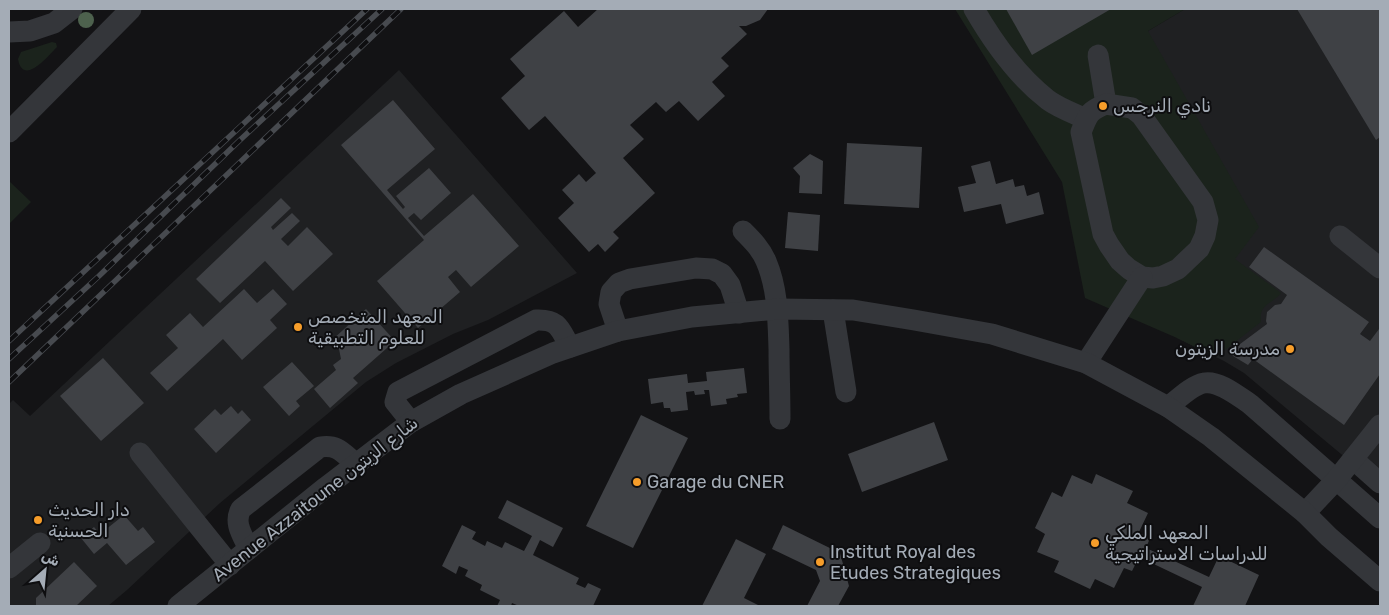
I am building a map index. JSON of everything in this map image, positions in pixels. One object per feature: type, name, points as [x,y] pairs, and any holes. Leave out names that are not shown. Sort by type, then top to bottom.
[{"type":"street","points":[[9,32],[30,31],[54,23],[72,9]]},
{"type":"street","points":[[9,132],[131,9]]},
{"type":"street","points":[[974,9],[991,36],[1022,76],[1048,100],[1086,118]]},
{"type":"street","points":[[1098,55],[1106,104]]},
{"type":"street","points":[[1106,104],[1132,108],[1142,115],[1203,202],[1208,220],[1205,236],[1199,249],[1178,269],[1163,276],[1153,278],[1142,277],[1129,268],[1114,254],[1103,234],[1081,132],[1086,118],[1094,109],[1106,104]]},
{"type":"street","points":[[743,231],[757,246],[766,260],[771,274],[778,309],[780,419]]},
{"type":"street","points":[[1340,236],[1380,268]]},
{"type":"street","points":[[618,331],[609,304],[611,292],[619,283],[630,279],[696,268],[712,269],[722,274],[730,285],[739,313]]},
{"type":"street","points":[[1086,363],[1142,277]]},
{"type":"street","name":"Avenue Azzaitoune شارع الزيتون","points":[[178,606],[411,422],[461,394],[553,353],[618,331],[692,317],[778,309],[853,310],[992,334],[1086,363],[1168,407],[1211,437],[1305,513],[1329,537],[1380,581]]},
{"type":"street","points":[[833,310],[846,392]]},
{"type":"street","points":[[411,422],[395,402],[398,392],[536,320],[552,321],[559,326],[570,347]]},
{"type":"street","points":[[1168,407],[1205,382],[1213,383],[1229,390],[1250,404],[1380,518]]},
{"type":"street","points":[[1305,513],[1337,479],[1380,425]]},
{"type":"street","points":[[249,549],[238,524],[238,515],[242,509],[305,458],[320,447],[329,445],[336,447],[356,464]]},
{"type":"street","points":[[140,453],[230,564]]},
{"type":"street","points":[[1353,459],[1380,482]]},
{"type":"street","points":[[9,568],[40,543]]},
{"type":"shaded area","name":"نادي النرجس","points":[[955,9],[1185,9],[1148,31],[1259,227],[1235,259],[1281,293],[1264,308],[1261,322],[1216,357],[1085,298],[1062,182]]},
{"type":"shaded area","points":[[1185,9],[1380,9],[1380,491],[1347,459],[1244,373],[1177,338],[1148,31]]},
{"type":"shaded area","points":[[52,42],[56,43],[57,47],[36,67],[25,70],[21,67],[18,59],[21,52]]},
{"type":"shaded area","name":"المعهد المتخصص للعلوم التطبيقية","points":[[399,70],[577,273],[488,320],[453,334],[396,363],[366,382],[220,503],[108,606],[9,606],[9,404],[13,400],[30,416]]},
{"type":"shaded area","points":[[9,181],[31,202],[9,224]]},
{"type":"building","points":[[598,9],[768,9],[760,20],[746,26],[739,26],[747,34],[721,58],[729,66],[712,82],[725,96],[698,121],[679,101],[666,112],[656,102],[630,125],[644,139],[623,158],[655,193],[613,232],[619,238],[605,252],[598,244],[589,252],[558,218],[574,203],[562,190],[579,174],[586,182],[596,173],[545,116],[529,130],[501,98],[525,76],[510,59],[564,11],[578,27]]},
{"type":"building","points":[[1006,9],[1111,9],[1032,55]]},
{"type":"building","points":[[1297,9],[1380,9],[1380,137],[1376,140]]},
{"type":"building","points":[[393,100],[435,149],[387,190],[403,209],[405,207],[396,196],[429,168],[451,193],[421,220],[414,213],[408,218],[424,236],[473,194],[519,246],[471,287],[456,270],[448,277],[460,292],[418,328],[377,281],[424,240],[341,145]]},
{"type":"building","points":[[847,143],[922,147],[919,208],[844,204]]},
{"type":"building","points":[[810,154],[823,161],[822,194],[799,193],[800,176],[793,168]]},
{"type":"building","points":[[990,161],[996,184],[1013,179],[1015,187],[1024,185],[1027,196],[1039,192],[1044,214],[1006,224],[1001,204],[964,212],[958,187],[976,183],[971,166]]},
{"type":"building","points":[[281,198],[291,208],[271,227],[273,230],[292,213],[300,221],[281,239],[288,246],[307,227],[333,254],[293,291],[265,261],[220,303],[196,279]]},
{"type":"building","points":[[788,212],[820,215],[818,251],[785,248]]},
{"type":"building","name":"مدرسة الزيتون","points":[[1264,247],[1369,322],[1360,334],[1370,341],[1380,330],[1380,374],[1344,425],[1253,359],[1248,365],[1228,353],[1267,324],[1267,312],[1275,305],[1281,304],[1287,295],[1249,267]]},
{"type":"building","points":[[244,289],[257,303],[273,289],[287,304],[270,320],[277,328],[242,360],[223,339],[167,391],[150,373],[178,348],[166,335],[190,313],[203,327]]},
{"type":"building","points":[[366,309],[395,341],[353,378],[358,383],[330,408],[314,389],[336,370],[333,365],[341,359],[339,349],[331,341]]},
{"type":"building","points":[[103,358],[144,403],[101,441],[60,396]]},
{"type":"building","points":[[292,362],[314,386],[296,401],[300,406],[289,416],[263,387]]},
{"type":"building","points":[[744,368],[747,393],[737,394],[738,397],[726,399],[727,404],[711,406],[709,390],[704,390],[705,394],[695,395],[694,391],[686,392],[688,410],[671,412],[670,408],[664,408],[663,402],[651,404],[648,379],[687,374],[688,383],[707,381],[706,372]]},
{"type":"building","points":[[231,406],[238,414],[242,410],[251,420],[216,453],[194,429],[215,409],[221,415]]},
{"type":"building","name":"Garage du CNER","points":[[641,415],[688,438],[633,548],[586,526]]},
{"type":"building","points":[[934,422],[948,460],[862,492],[848,454]]},
{"type":"building","name":"المعهد الملكي للدراسات الاستراتيجية","points":[[1096,474],[1133,491],[1127,503],[1148,513],[1139,532],[1150,538],[1146,548],[1209,577],[1219,556],[1259,575],[1245,606],[1193,606],[1202,587],[1139,557],[1132,571],[1124,568],[1114,588],[1095,579],[1090,589],[1054,572],[1059,561],[1037,552],[1045,534],[1035,528],[1052,492],[1062,497],[1072,475],[1092,484]]},
{"type":"building","points":[[507,500],[563,528],[553,547],[540,540],[533,555],[579,578],[576,584],[585,588],[588,583],[601,589],[593,606],[519,606],[512,603],[511,606],[497,606],[500,600],[480,590],[482,585],[465,576],[468,570],[459,566],[456,574],[442,566],[462,525],[476,532],[472,539],[485,546],[487,541],[502,548],[505,542],[524,551],[532,536],[498,518]]},
{"type":"building","points":[[124,515],[138,531],[143,527],[155,542],[126,565],[107,543],[94,554],[81,538],[94,527],[100,534]]},
{"type":"building","name":"Institut Royal des Etudes Strategiques","points":[[783,525],[840,553],[849,586],[838,606],[807,606],[820,581],[816,570],[772,549]]},
{"type":"building","points":[[736,539],[766,554],[744,598],[760,606],[702,606]]},
{"type":"building","points":[[74,562],[97,586],[76,606],[36,606],[36,598]]},
{"type":"railway","points":[[9,341],[367,9]]},
{"type":"railway","points":[[9,359],[99,276],[240,140],[382,9]]},
{"type":"railway","points":[[9,382],[401,9]]},
{"type":"place","name":"نادي النرجس","points":[[1103,106]]},
{"type":"place","name":"المعهد المتخصص للعلوم التطبيقية","points":[[298,327]]},
{"type":"place","name":"مدرسة الزيتون","points":[[1290,349]]},
{"type":"place","name":"Garage du CNER","points":[[637,482]]},
{"type":"place","name":"دار الحديث الحسنية","points":[[38,520]]},
{"type":"place","name":"المعهد الملكي للدراسات الاستراتيجية","points":[[1095,543]]},
{"type":"place","name":"Institut Royal des Etudes Strategiques","points":[[820,562]]}]
